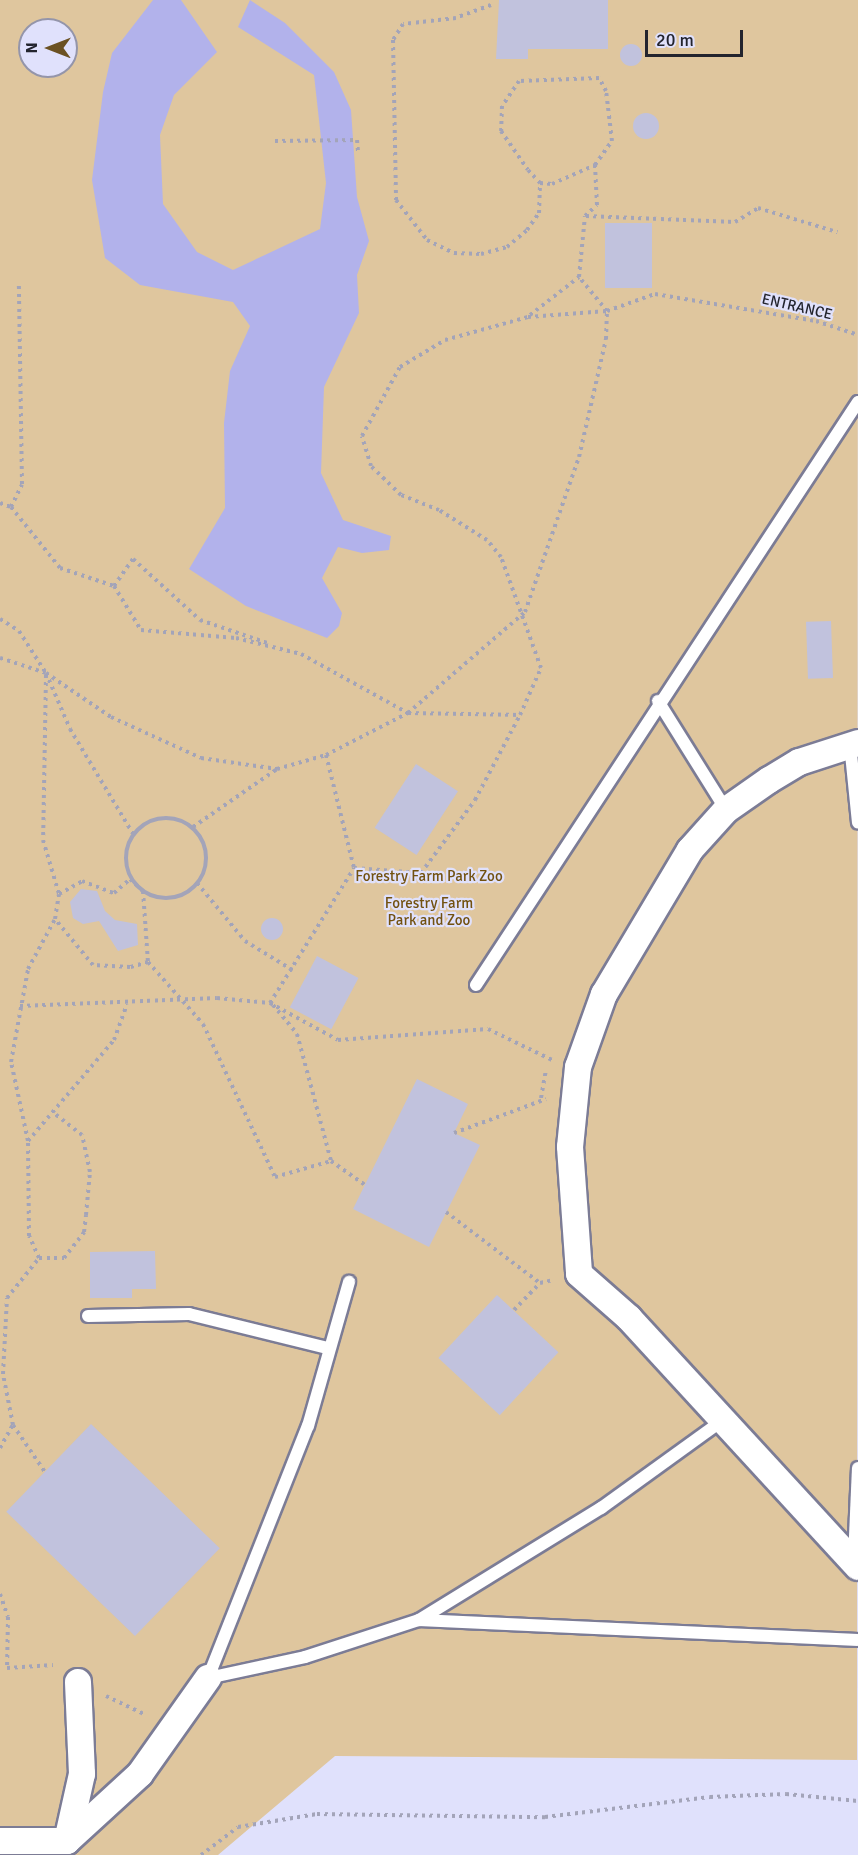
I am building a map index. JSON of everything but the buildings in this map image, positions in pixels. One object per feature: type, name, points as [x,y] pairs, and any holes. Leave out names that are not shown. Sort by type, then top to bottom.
[{"type":"street","points":[[854,743],[799,762],[726,810],[690,850],[644,919],[604,994],[578,1067],[570,1147],[579,1274],[629,1318],[856,1564]]},
{"type":"street","points":[[0,1841],[67,1841],[140,1774],[208,1678]]},
{"type":"street","points":[[67,1841],[82,1774],[78,1682]]},
{"type":"lane","points":[[476,985],[658,701],[858,402]]},
{"type":"lane","points":[[658,701],[726,810]]},
{"type":"lane","points":[[854,743],[858,823]]},
{"type":"lane","points":[[208,1678],[308,1426],[327,1348],[349,1282]]},
{"type":"lane","points":[[88,1316],[189,1314],[327,1348]]},
{"type":"lane","points":[[208,1678],[305,1657],[418,1620],[602,1508],[723,1420]]},
{"type":"lane","points":[[856,1564],[858,1468]]},
{"type":"lane","points":[[418,1620],[858,1640]]},
{"type":"path","points":[[491,5],[456,18],[403,24],[393,40],[396,200],[427,240],[454,253],[481,254],[507,247],[527,230],[539,213],[540,183],[501,131],[502,106],[519,81],[599,78],[613,128],[608,153],[595,165],[552,184],[540,183]]},
{"type":"path","points":[[275,141],[357,140],[358,152]]},
{"type":"path","points":[[193,827],[277,769],[326,754],[408,713],[525,612],[579,457],[606,339],[607,311],[579,277],[585,216],[597,205],[595,165]]},
{"type":"path","points":[[585,216],[735,222],[758,208],[837,232]]},
{"type":"path","points":[[354,868],[421,873],[475,800],[520,715],[541,668],[525,612],[501,557],[487,540],[439,510],[401,495],[371,466],[362,436],[400,367],[445,340],[528,316],[579,277]]},
{"type":"path","points":[[10,507],[22,484],[19,282]]},
{"type":"path","name":"ENTRANCE","points":[[528,316],[607,311],[655,294],[816,321],[858,335]]},
{"type":"path","points":[[0,503],[10,507],[60,567],[114,586],[141,630],[236,638],[294,652]]},
{"type":"path","points":[[114,586],[133,559],[200,620],[294,652],[408,713],[520,715]]},
{"type":"path","points":[[0,619],[19,631],[46,673],[70,729],[133,834]]},
{"type":"path","points":[[0,658],[46,673],[111,717],[201,758],[277,769]]},
{"type":"path","points":[[39,1258],[29,1236],[28,1141],[11,1062],[28,969],[56,919],[59,894],[43,840],[46,673]]},
{"type":"path","points":[[270,1002],[294,970],[354,868],[326,754]]},
{"type":"path","points":[[59,894],[82,881],[114,893],[130,879],[142,891],[169,898],[197,883],[206,851],[193,827],[169,817],[142,824],[133,834],[127,871],[142,891],[148,962],[177,999],[203,1024],[275,1177],[331,1161]]},
{"type":"path","points":[[197,883],[245,941],[294,970]]},
{"type":"path","points":[[56,919],[93,964],[130,967],[148,962]]},
{"type":"path","points":[[20,1006],[127,1004],[177,999],[270,1002],[338,1040],[488,1029],[547,1058],[578,1067]]},
{"type":"path","points":[[270,1002],[297,1034],[331,1161],[365,1185]]},
{"type":"path","points":[[28,1141],[56,1114],[71,1086],[114,1040],[127,1004]]},
{"type":"path","points":[[541,1098],[547,1058]]},
{"type":"path","points":[[454,1133],[541,1098],[574,1104]]},
{"type":"path","points":[[39,1258],[64,1258],[84,1232],[90,1172],[82,1135],[56,1114]]},
{"type":"path","points":[[446,1212],[540,1283]]},
{"type":"path","points":[[39,1258],[7,1298],[3,1374],[13,1425],[45,1472]]},
{"type":"path","points":[[514,1310],[540,1283],[579,1274]]},
{"type":"path","points":[[0,1448],[13,1425]]},
{"type":"path","points":[[0,1668],[7,1668]]},
{"type":"path","points":[[201,1855],[238,1827],[317,1814],[545,1817],[710,1797],[786,1794],[858,1801]]},
{"type":"green space","name":"Forestry Farm Park and Zoo","points":[[0,0],[858,0],[857,1760],[335,1756],[218,1855],[0,1855]]},
{"type":"water","points":[[153,0],[181,0],[217,52],[174,95],[160,135],[163,204],[197,252],[233,270],[320,229],[326,183],[314,75],[238,27],[250,0],[285,23],[334,72],[351,110],[357,197],[369,241],[357,275],[359,313],[324,387],[321,473],[343,520],[391,536],[389,550],[362,553],[338,547],[322,578],[342,613],[339,626],[327,638],[246,606],[189,569],[225,508],[224,423],[230,371],[250,326],[233,302],[140,285],[105,258],[92,180],[103,92],[112,53]]},
{"type":"park label","name":"Forestry Farm Park Zoo","points":[[429,877]]}]
